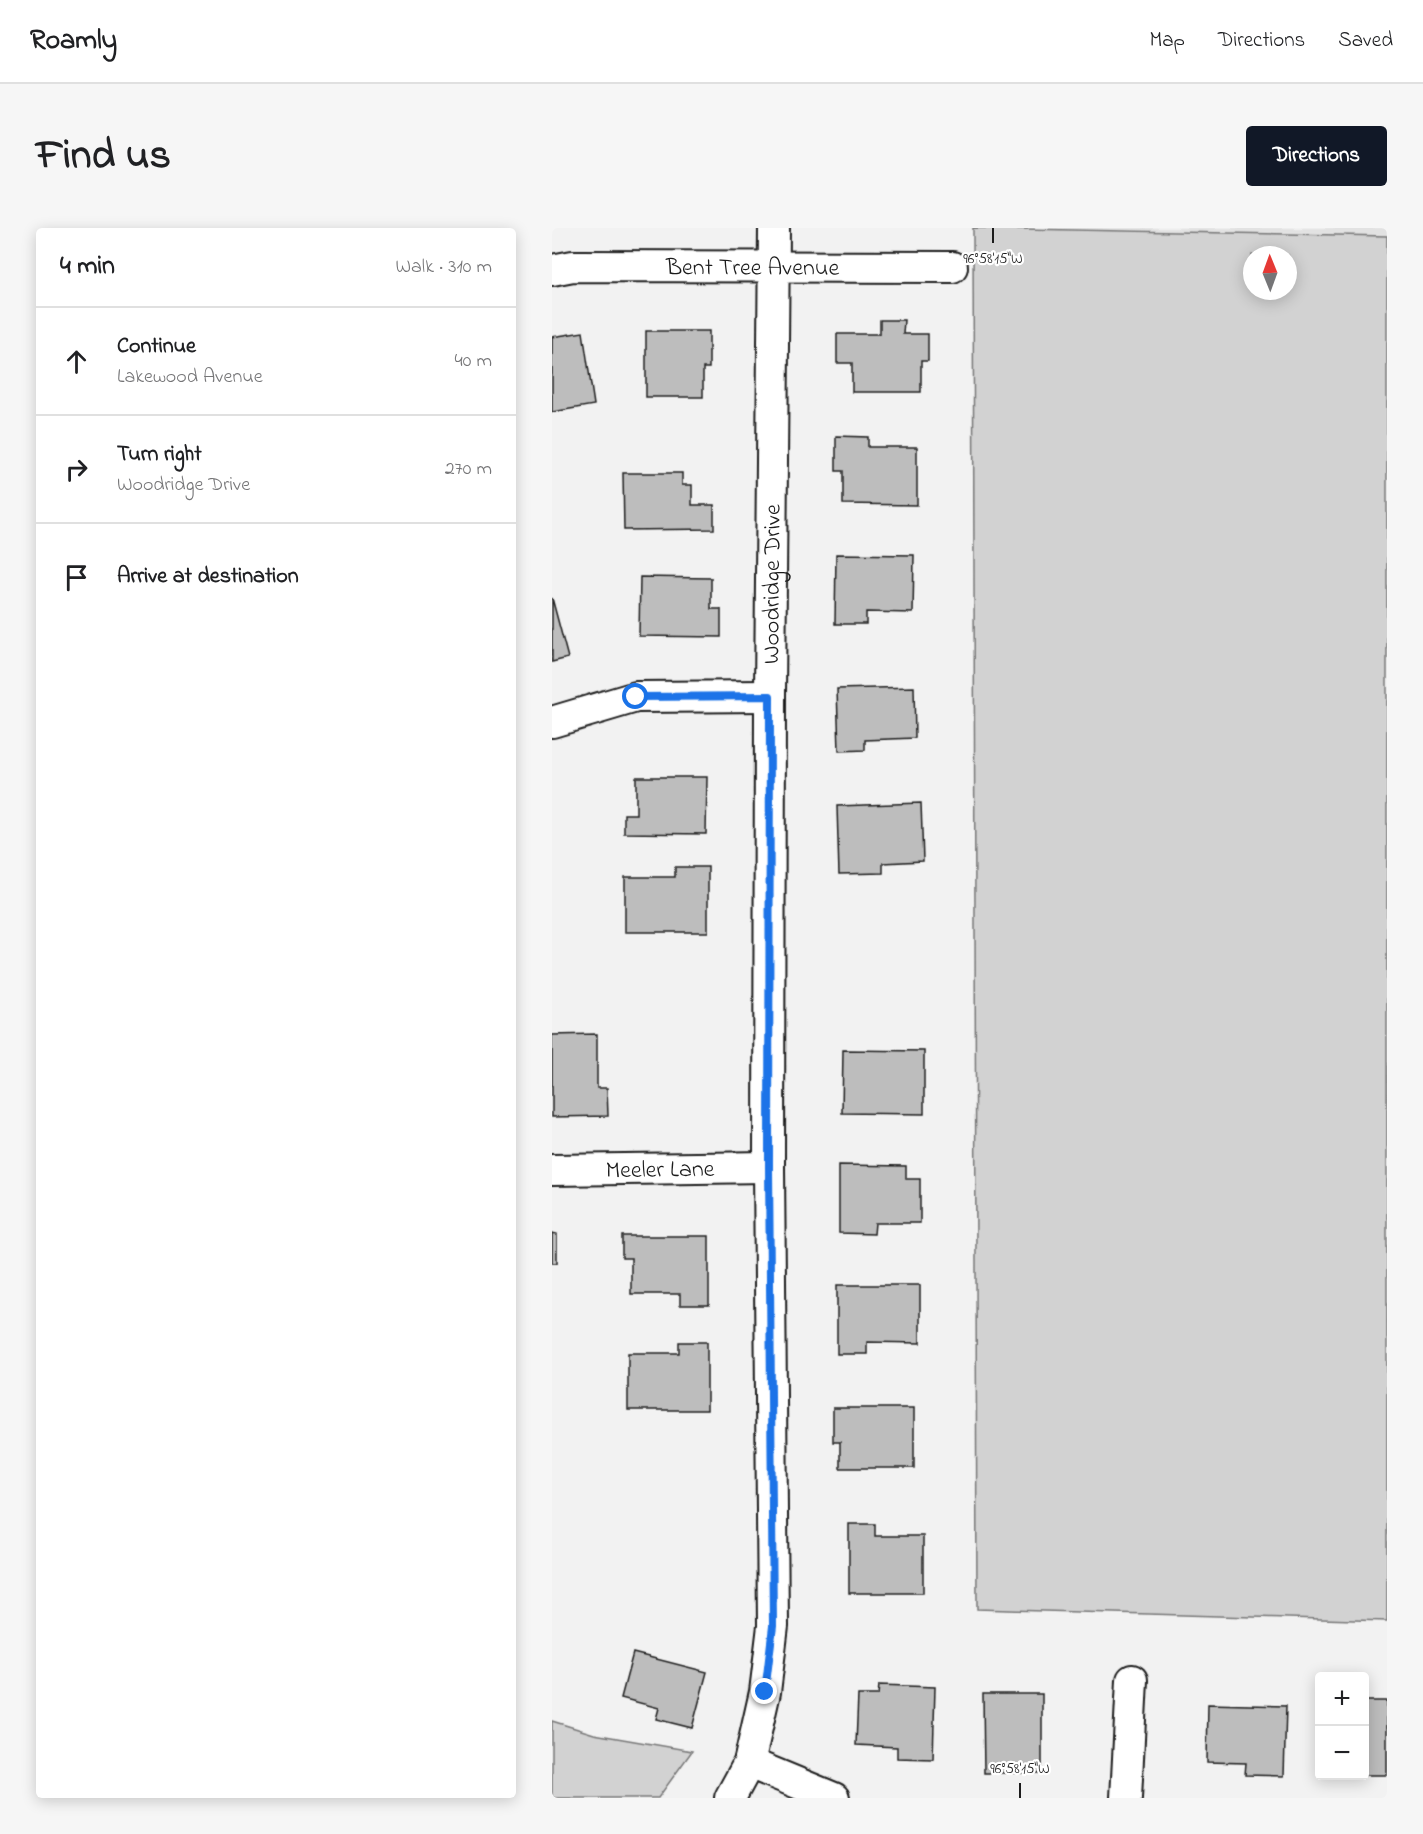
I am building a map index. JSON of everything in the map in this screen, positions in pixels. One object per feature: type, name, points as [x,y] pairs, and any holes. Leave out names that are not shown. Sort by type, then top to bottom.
[{"type":"street","name":"Woodridge Drive","points":[[730,1798],[749,1763],[765,1692],[773,1626],[769,1167],[774,228]]},
{"type":"street","name":"Bent Tree Avenue","points":[[552,270],[573,266],[952,267]]},
{"type":"street","points":[[552,722],[636,697],[770,696]]},
{"type":"street","name":"Meeler Lane","points":[[552,1170],[769,1167]]},
{"type":"street","points":[[1126,1798],[1132,1680]]},
{"type":"street","points":[[749,1763],[834,1798]]},
{"type":"shaded area","points":[[973,228],[1387,236],[1387,1621],[977,1609]]},
{"type":"shaded area","points":[[1013,228],[1387,228],[1387,236]]},
{"type":"shaded area","points":[[552,1721],[594,1734],[692,1751],[658,1798],[552,1798]]},
{"type":"building","points":[[880,320],[904,320],[903,334],[928,334],[928,361],[921,361],[921,392],[852,392],[852,363],[837,363],[837,334],[880,334]]},
{"type":"building","points":[[646,331],[709,331],[709,368],[703,368],[703,397],[646,397]]},
{"type":"building","points":[[583,332],[594,405],[552,412],[552,337]]},
{"type":"building","points":[[836,436],[868,437],[868,447],[917,447],[917,505],[843,504],[843,471],[836,471]]},
{"type":"building","points":[[623,473],[682,473],[682,485],[692,485],[692,505],[714,505],[714,529],[624,530]]},
{"type":"building","points":[[836,554],[914,555],[913,613],[866,612],[866,624],[835,624]]},
{"type":"building","points":[[640,577],[711,578],[711,609],[721,609],[721,637],[639,636]]},
{"type":"building","points":[[552,598],[568,658],[552,662]]},
{"type":"building","points":[[914,687],[915,738],[865,740],[865,750],[839,751],[837,689]]},
{"type":"building","points":[[636,777],[707,777],[706,834],[624,833],[624,814],[636,814]]},
{"type":"building","points":[[921,803],[923,861],[883,863],[883,873],[839,874],[837,806]]},
{"type":"building","points":[[675,867],[708,867],[708,932],[625,932],[625,877],[675,877]]},
{"type":"building","points":[[597,1034],[597,1088],[607,1088],[608,1116],[552,1117],[552,1035]]},
{"type":"building","points":[[843,1050],[924,1051],[924,1114],[842,1113]]},
{"type":"building","points":[[839,1165],[906,1166],[906,1179],[920,1179],[920,1223],[875,1223],[874,1234],[839,1233]]},
{"type":"building","points":[[552,1233],[557,1234],[557,1263],[552,1263]]},
{"type":"building","points":[[622,1236],[709,1236],[709,1305],[680,1305],[680,1294],[631,1294],[631,1258],[622,1258]]},
{"type":"building","points":[[837,1285],[920,1285],[920,1343],[867,1342],[867,1354],[837,1354]]},
{"type":"building","points":[[679,1342],[707,1342],[707,1410],[628,1410],[628,1353],[679,1353]]},
{"type":"building","points":[[833,1408],[914,1408],[914,1468],[840,1468],[840,1442],[833,1442]]},
{"type":"building","points":[[849,1524],[875,1524],[875,1536],[923,1536],[923,1593],[849,1593]]},
{"type":"building","points":[[633,1653],[707,1672],[692,1728],[656,1719],[659,1708],[621,1698]]},
{"type":"building","points":[[879,1685],[935,1687],[933,1759],[897,1758],[897,1747],[856,1745],[858,1695],[878,1695]]},
{"type":"building","points":[[983,1694],[1042,1694],[1042,1773],[984,1773]]},
{"type":"building","points":[[1369,1701],[1387,1701],[1387,1775],[1369,1775]]},
{"type":"building","points":[[1208,1704],[1286,1706],[1284,1776],[1245,1775],[1246,1763],[1207,1762]]},
{"type":"route","points":[[636,697],[770,696],[769,1167],[773,1626],[765,1692]]}]
